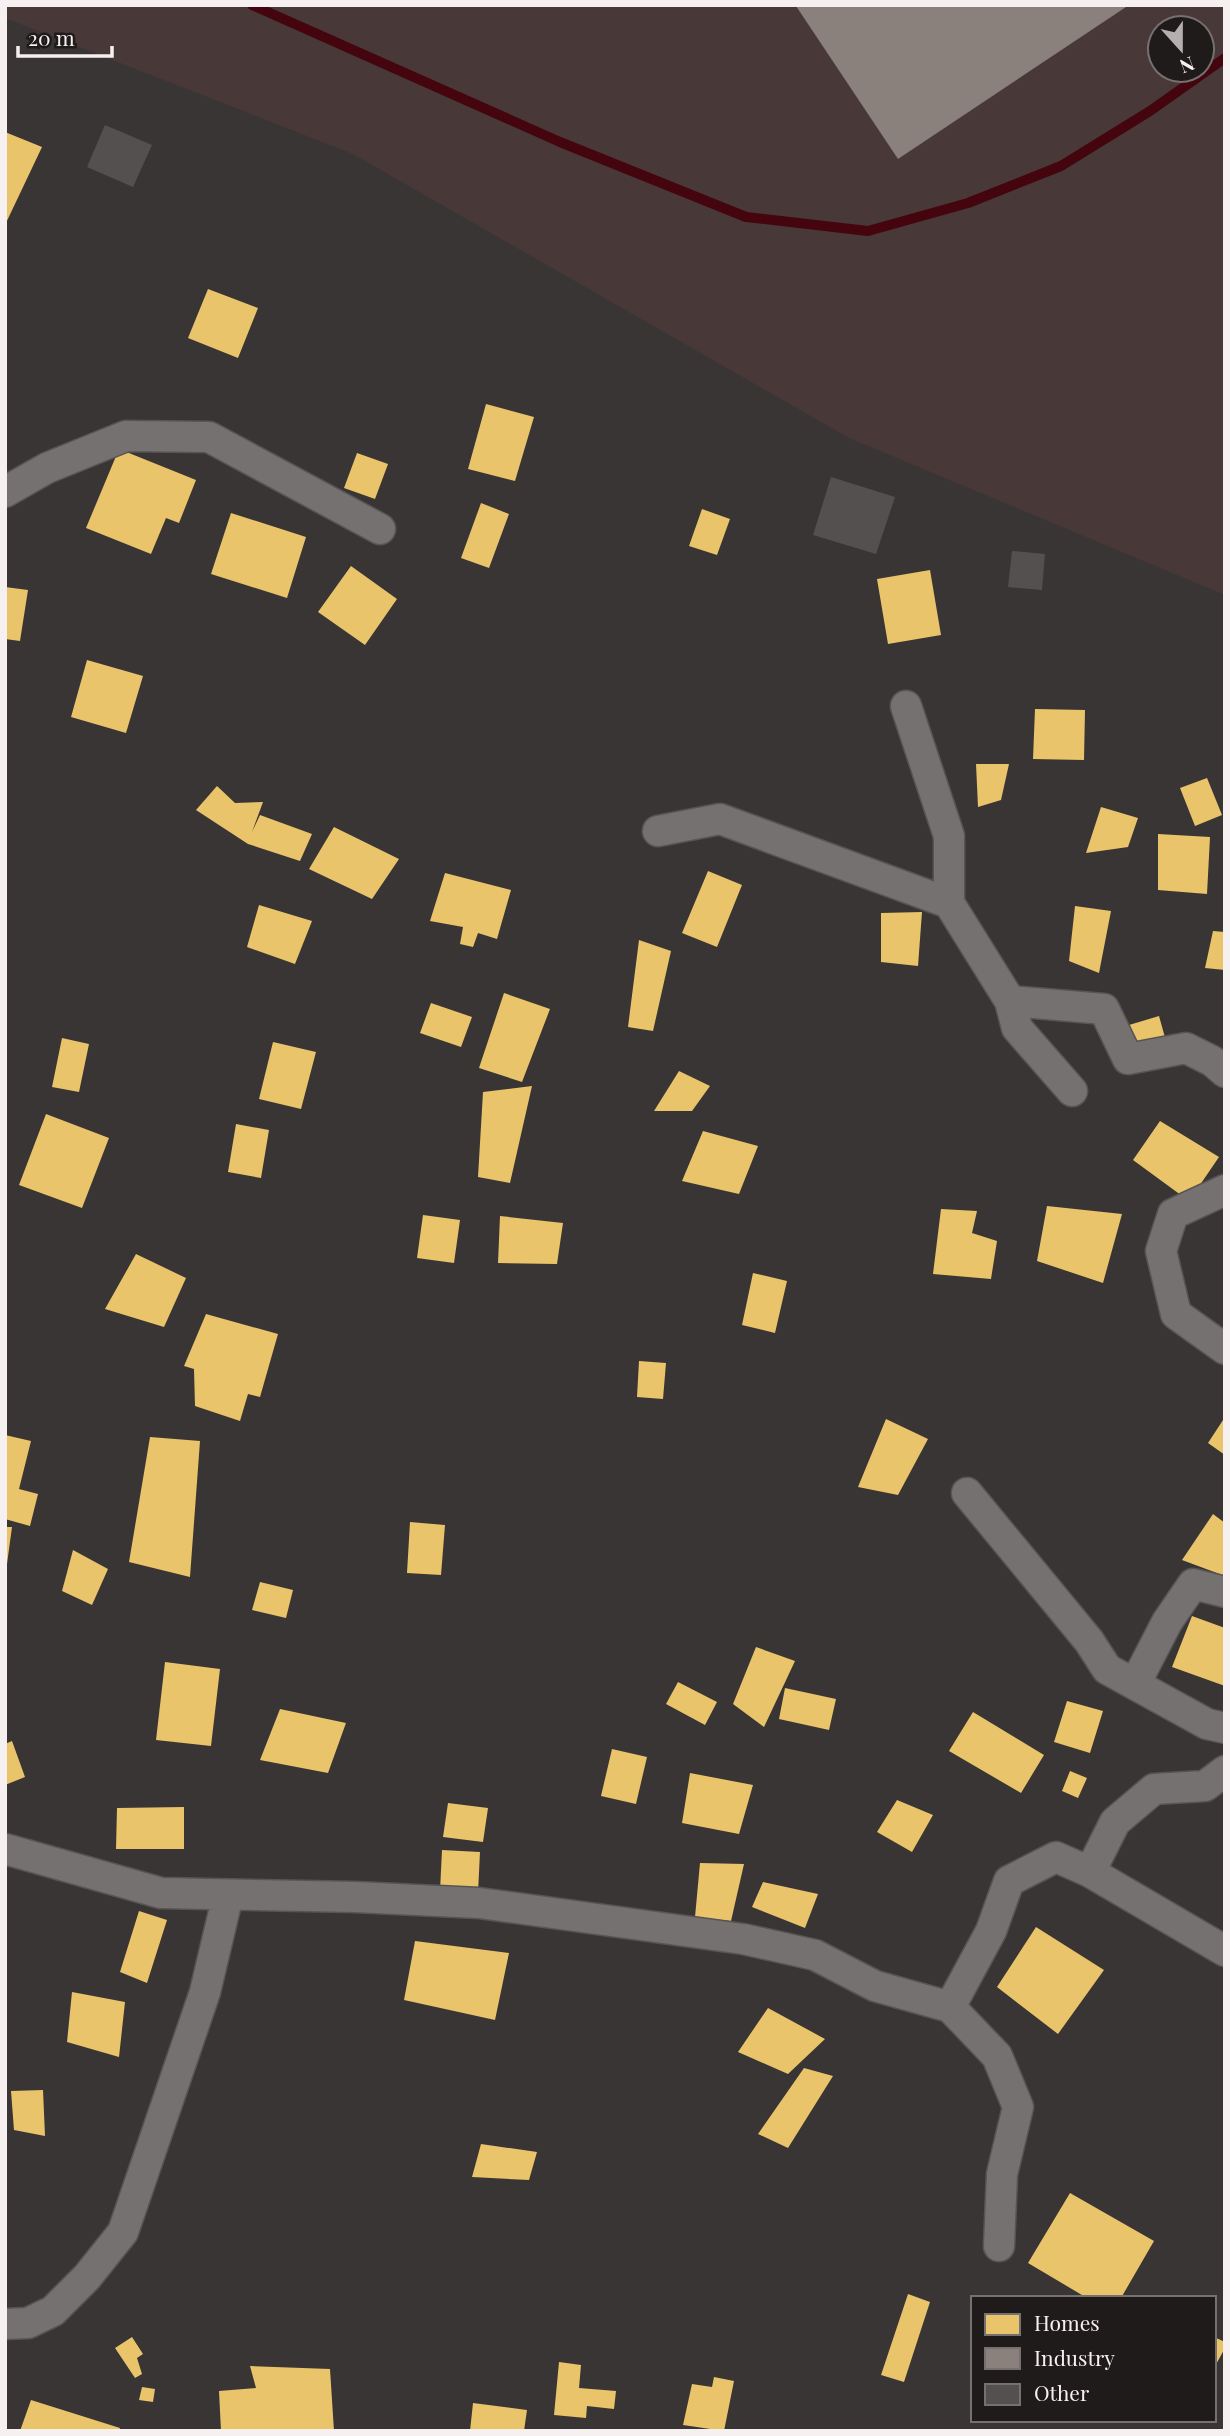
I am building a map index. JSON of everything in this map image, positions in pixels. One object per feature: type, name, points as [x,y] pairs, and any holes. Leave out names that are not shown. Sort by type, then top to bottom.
[{"type":"street","points":[[5,492],[47,468],[126,436],[209,437],[380,529]]},
{"type":"street","points":[[906,706],[949,836],[950,902],[1010,1001],[1017,1028],[1072,1091]]},
{"type":"street","points":[[658,831],[720,819],[950,902]]},
{"type":"street","points":[[1010,1001],[1104,1009],[1128,1059],[1186,1048],[1212,1061],[1225,1072]]},
{"type":"street","points":[[1225,1190],[1173,1214],[1161,1251],[1176,1314],[1225,1349]]},
{"type":"street","points":[[967,1493],[1090,1641],[1107,1669],[1207,1724],[1225,1728]]},
{"type":"street","points":[[1135,1684],[1167,1622],[1193,1584],[1225,1592]]},
{"type":"street","points":[[1090,1872],[1115,1822],[1154,1789],[1205,1786],[1225,1771]]},
{"type":"street","points":[[5,1849],[161,1893],[480,1903],[743,1939],[816,1955],[875,1986],[950,2007],[997,2056],[1018,2108],[1002,2174],[999,2246]]},
{"type":"street","points":[[950,2007],[990,1931],[1009,1881],[1056,1857],[1090,1872],[1225,1951]]},
{"type":"street","points":[[5,2324],[28,2323],[53,2311],[87,2277],[123,2232],[205,1992],[228,1895]]},
{"type":"shaded area","points":[[5,5],[1225,5],[1225,595],[849,438],[353,154],[5,18]]},
{"type":"building: Homes","points":[[5,132],[42,147],[5,225]]},
{"type":"building: Homes","points":[[208,289],[258,308],[238,358],[188,338]]},
{"type":"building: Homes","points":[[486,404],[534,417],[515,481],[468,469]]},
{"type":"building: Homes","points":[[119,449],[196,480],[179,523],[166,518],[151,554],[86,528]]},
{"type":"building: Homes","points":[[357,453],[388,464],[375,499],[344,488]]},
{"type":"building: Homes","points":[[481,503],[509,514],[489,568],[461,558]]},
{"type":"building: Homes","points":[[702,509],[730,519],[717,555],[689,546]]},
{"type":"building: Homes","points":[[231,513],[306,537],[287,598],[211,574]]},
{"type":"building: Homes","points":[[351,566],[397,599],[365,645],[318,612]]},
{"type":"building: Homes","points":[[930,570],[941,635],[888,644],[877,579]]},
{"type":"building: Homes","points":[[5,587],[28,590],[20,641],[5,639]]},
{"type":"building: Homes","points":[[87,660],[143,676],[126,733],[71,717]]},
{"type":"building: Homes","points":[[1035,709],[1085,710],[1084,760],[1033,759]]},
{"type":"building: Homes","points":[[976,764],[1009,764],[1001,800],[978,807]]},
{"type":"building: Homes","points":[[1207,778],[1222,815],[1195,826],[1180,788]]},
{"type":"building: Homes","points":[[217,786],[235,803],[263,802],[252,832],[260,815],[312,834],[300,861],[248,844],[196,810]]},
{"type":"building: Homes","points":[[1101,807],[1138,818],[1128,847],[1086,853]]},
{"type":"building: Homes","points":[[334,827],[399,859],[372,899],[309,869]]},
{"type":"building: Homes","points":[[1158,834],[1210,837],[1207,894],[1158,890]]},
{"type":"building: Homes","points":[[708,871],[742,885],[717,947],[682,933]]},
{"type":"building: Homes","points":[[445,873],[511,890],[497,939],[478,933],[473,947],[460,944],[463,927],[430,921]]},
{"type":"building: Homes","points":[[259,905],[312,921],[295,964],[247,947]]},
{"type":"building: Homes","points":[[1075,906],[1111,911],[1099,973],[1069,961]]},
{"type":"building: Homes","points":[[922,912],[918,966],[881,962],[881,913]]},
{"type":"building: Homes","points":[[1213,931],[1225,932],[1225,970],[1205,968]]},
{"type":"building: Homes","points":[[639,940],[671,951],[653,1031],[628,1027]]},
{"type":"building: Homes","points":[[504,993],[550,1009],[522,1082],[479,1068]]},
{"type":"building: Homes","points":[[431,1003],[472,1017],[461,1047],[420,1033]]},
{"type":"building: Homes","points":[[1159,1016],[1166,1041],[1136,1049],[1129,1025]]},
{"type":"building: Homes","points":[[62,1038],[89,1044],[79,1092],[52,1087]]},
{"type":"building: Homes","points":[[273,1042],[316,1052],[301,1109],[259,1099]]},
{"type":"building: Homes","points":[[679,1071],[710,1086],[692,1111],[654,1111]]},
{"type":"building: Homes","points":[[532,1086],[510,1183],[478,1177],[483,1092]]},
{"type":"building: Homes","points":[[46,1114],[109,1138],[82,1208],[19,1185]]},
{"type":"building: Homes","points":[[1160,1121],[1219,1157],[1189,1201],[1133,1160]]},
{"type":"building: Homes","points":[[236,1124],[269,1130],[261,1178],[228,1172]]},
{"type":"building: Homes","points":[[703,1131],[758,1146],[739,1194],[682,1181]]},
{"type":"building: Homes","points":[[1047,1206],[1122,1214],[1103,1283],[1037,1261]]},
{"type":"building: Homes","points":[[941,1209],[977,1211],[972,1233],[997,1241],[991,1279],[933,1274]]},
{"type":"building: Homes","points":[[423,1215],[460,1220],[454,1263],[417,1258]]},
{"type":"building: Homes","points":[[500,1216],[563,1223],[557,1264],[498,1263]]},
{"type":"building: Homes","points":[[136,1254],[186,1278],[164,1327],[105,1309]]},
{"type":"building: Homes","points":[[753,1273],[787,1281],[775,1333],[742,1325]]},
{"type":"building: Homes","points":[[206,1314],[278,1334],[260,1397],[248,1394],[240,1421],[195,1406],[194,1369],[184,1366]]},
{"type":"building: Homes","points":[[639,1361],[666,1363],[663,1399],[637,1397]]},
{"type":"building: Homes","points":[[1225,1417],[1225,1455],[1208,1443]]},
{"type":"building: Homes","points":[[886,1419],[928,1439],[898,1495],[858,1487]]},
{"type":"building: Homes","points":[[5,1435],[31,1441],[19,1489],[38,1494],[30,1526],[5,1519]]},
{"type":"building: Homes","points":[[150,1437],[200,1441],[190,1577],[129,1562]]},
{"type":"building: Homes","points":[[1213,1514],[1225,1523],[1225,1576],[1182,1560]]},
{"type":"building: Homes","points":[[410,1522],[445,1525],[441,1575],[407,1573]]},
{"type":"building: Homes","points":[[5,1527],[12,1527],[7,1564],[5,1564]]},
{"type":"building: Homes","points":[[73,1550],[108,1569],[92,1605],[62,1591]]},
{"type":"building: Homes","points":[[260,1582],[293,1590],[286,1618],[252,1610]]},
{"type":"building: Homes","points":[[1192,1616],[1225,1628],[1225,1686],[1172,1667]]},
{"type":"building: Homes","points":[[756,1647],[795,1661],[764,1727],[733,1704]]},
{"type":"building: Homes","points":[[165,1662],[220,1669],[211,1746],[156,1740]]},
{"type":"building: Homes","points":[[678,1682],[717,1702],[705,1725],[666,1704]]},
{"type":"building: Homes","points":[[785,1688],[836,1699],[829,1730],[779,1719]]},
{"type":"building: Homes","points":[[1067,1701],[1103,1711],[1090,1753],[1054,1742]]},
{"type":"building: Homes","points":[[280,1709],[346,1723],[328,1773],[260,1760]]},
{"type":"building: Homes","points":[[973,1712],[1044,1755],[1021,1793],[949,1751]]},
{"type":"building: Homes","points":[[12,1741],[25,1777],[5,1785],[5,1744]]},
{"type":"building: Homes","points":[[612,1749],[647,1757],[636,1804],[601,1796]]},
{"type":"building: Homes","points":[[1070,1771],[1087,1778],[1078,1798],[1062,1791]]},
{"type":"building: Homes","points":[[690,1773],[753,1785],[739,1834],[682,1823]]},
{"type":"building: Homes","points":[[897,1800],[933,1815],[912,1852],[877,1832]]},
{"type":"building: Homes","points":[[448,1803],[488,1808],[483,1842],[443,1837]]},
{"type":"building: Homes","points":[[184,1807],[184,1849],[116,1849],[117,1808]]},
{"type":"building: Homes","points":[[442,1850],[480,1852],[478,1893],[440,1891]]},
{"type":"building: Homes","points":[[700,1863],[744,1864],[731,1921],[695,1917]]},
{"type":"building: Homes","points":[[763,1882],[818,1894],[805,1928],[752,1907]]},
{"type":"building: Homes","points":[[139,1911],[167,1920],[147,1983],[120,1972]]},
{"type":"building: Homes","points":[[1036,1927],[1104,1970],[1058,2034],[997,1987]]},
{"type":"building: Homes","points":[[415,1941],[509,1953],[495,2020],[404,2000]]},
{"type":"building: Homes","points":[[72,1992],[125,2002],[119,2057],[67,2042]]},
{"type":"building: Homes","points":[[768,2008],[825,2039],[788,2074],[738,2052]]},
{"type":"building: Homes","points":[[804,2068],[833,2076],[788,2148],[758,2134]]},
{"type":"building: Homes","points":[[43,2090],[45,2136],[14,2130],[11,2091]]},
{"type":"building: Homes","points":[[481,2144],[537,2152],[529,2180],[472,2177]]},
{"type":"building: Homes","points":[[1070,2193],[1154,2241],[1122,2296],[1084,2296],[1028,2263]]},
{"type":"building: Homes","points":[[908,2294],[930,2302],[904,2382],[881,2375]]},
{"type":"building: Homes","points":[[132,2337],[143,2354],[137,2358],[142,2374],[135,2378],[115,2348]]},
{"type":"building: Homes","points":[[1216,2338],[1225,2342],[1225,2348],[1216,2364]]},
{"type":"building: Homes","points":[[559,2362],[581,2365],[579,2388],[616,2391],[614,2409],[587,2406],[586,2418],[554,2415]]},
{"type":"building: Homes","points":[[250,2366],[330,2369],[334,2431],[221,2431],[219,2391],[256,2388]]},
{"type":"building: Homes","points":[[714,2377],[734,2381],[724,2431],[683,2425],[692,2384],[712,2387]]},
{"type":"building: Homes","points":[[142,2387],[155,2389],[153,2402],[139,2400]]},
{"type":"building: Homes","points":[[31,2400],[120,2428],[119,2431],[20,2431]]},
{"type":"building: Homes","points":[[473,2403],[527,2410],[524,2431],[470,2431]]},
{"type":"building: Industry","points":[[1129,5],[898,159],[796,6]]},
{"type":"building: Other","points":[[105,125],[152,145],[133,187],[87,167]]},
{"type":"building: Other","points":[[831,477],[895,497],[876,554],[813,535]]},
{"type":"building: Other","points":[[1012,551],[1045,554],[1042,590],[1008,587]]},
{"type":"waterway","points":[[252,5],[560,142],[746,217],[868,231],[968,203],[1061,166],[1150,111],[1225,58]]}]
